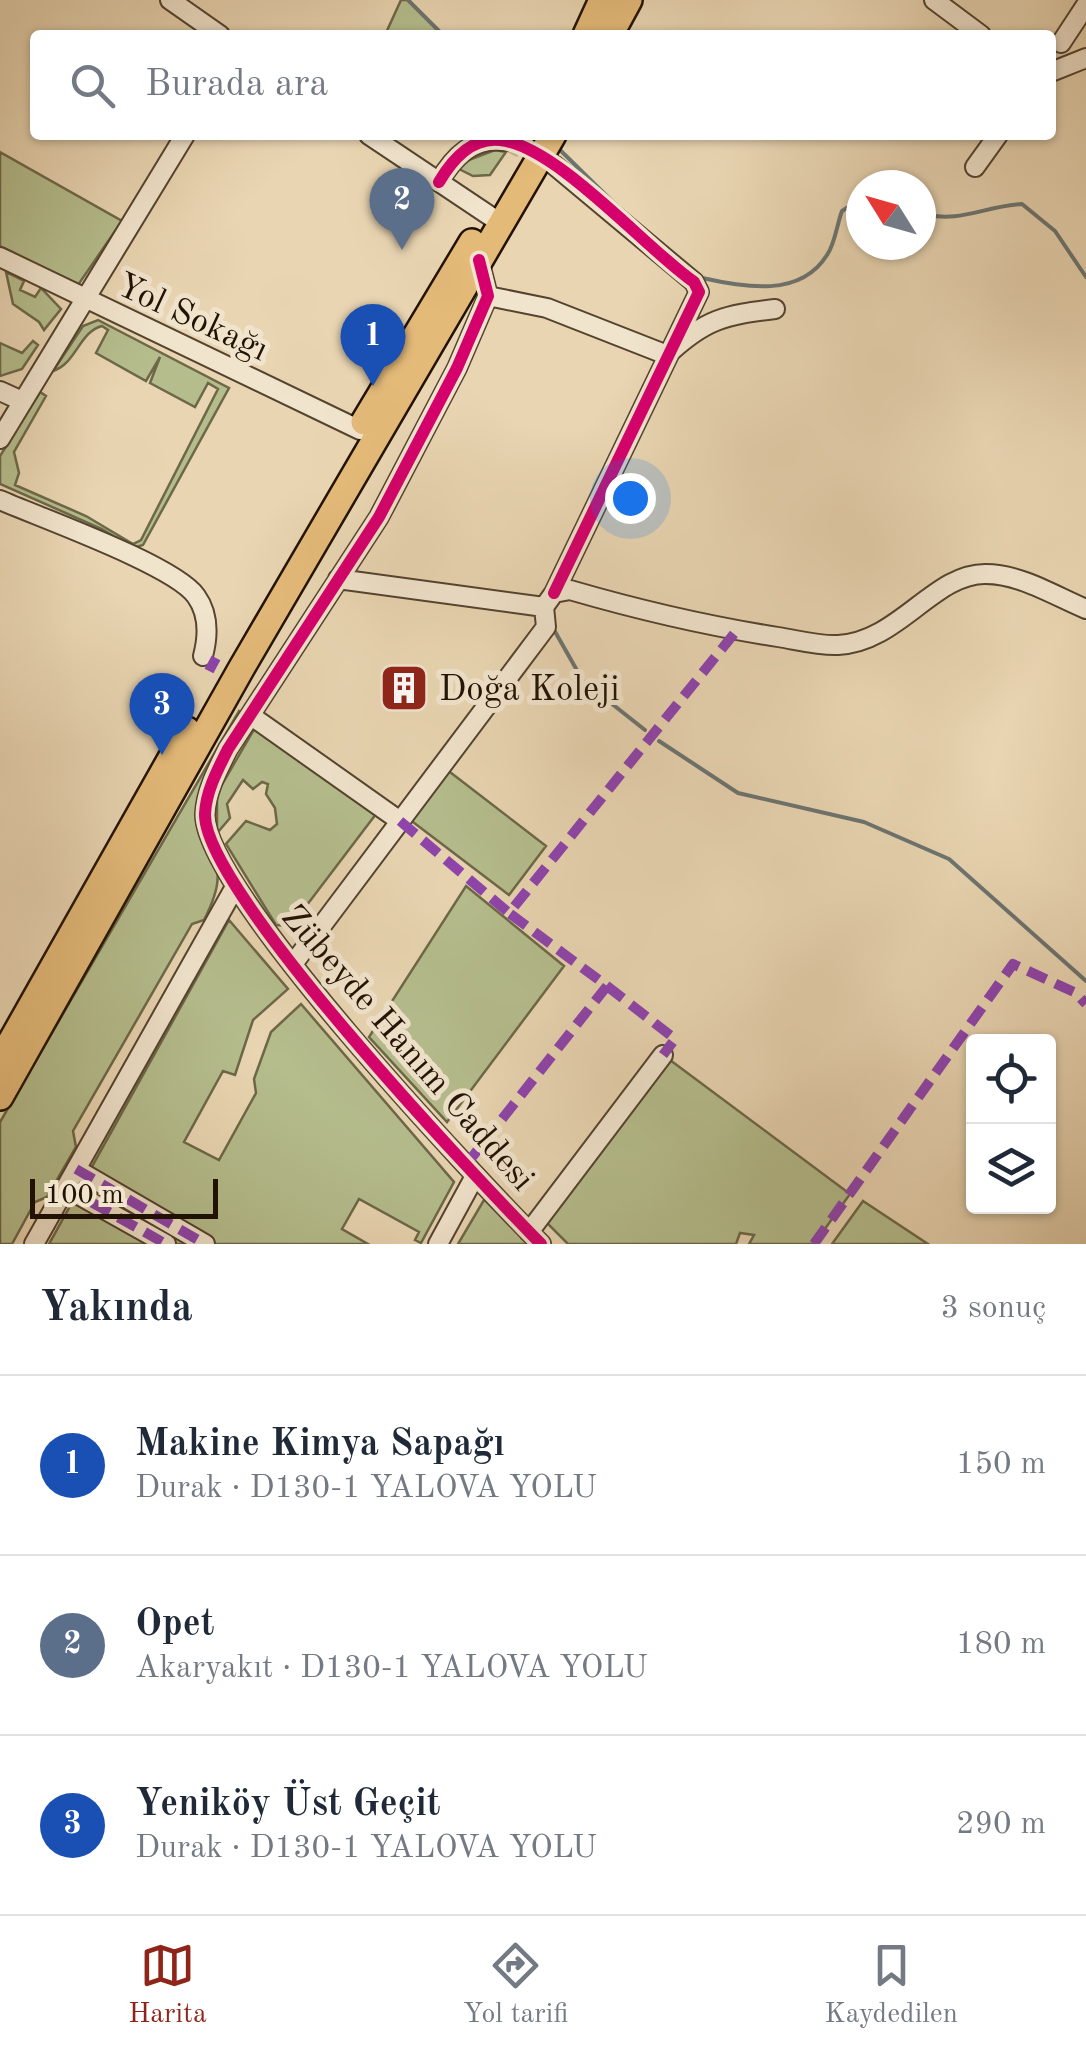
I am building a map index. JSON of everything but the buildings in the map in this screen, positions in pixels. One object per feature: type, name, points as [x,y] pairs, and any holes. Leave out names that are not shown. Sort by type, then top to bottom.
[{"type":"highway","points":[[588,30],[602,0]]},
{"type":"highway","points":[[613,30],[629,0]]},
{"type":"highway","points":[[0,1097],[360,430],[446,282],[490,216],[531,140]]},
{"type":"highway","points":[[0,1061],[550,140]]},
{"type":"street","points":[[170,0],[213,30]]},
{"type":"street","points":[[934,0],[974,30]]},
{"type":"street","points":[[1062,43],[1086,6]]},
{"type":"street","points":[[1056,70],[1086,58]]},
{"type":"street","points":[[0,440],[182,140]]},
{"type":"street","points":[[376,140],[490,216]]},
{"type":"street","points":[[975,167],[994,140]]},
{"type":"street","points":[[439,182],[451,162],[472,146],[505,141]]},
{"type":"street","points":[[293,964],[546,627],[549,600],[699,292],[694,282],[554,165]]},
{"type":"street","name":"Yol Sokağı","points":[[0,257],[360,430]]},
{"type":"street","points":[[480,260],[488,296],[547,308],[667,355]]},
{"type":"street","name":"Zübeyde Hanım Caddesi","points":[[488,296],[406,466],[212,780],[205,815],[212,842],[235,886],[293,964],[475,1176],[535,1238]]},
{"type":"street","points":[[667,355],[690,332],[721,315],[775,310]]},
{"type":"street","points":[[0,391],[22,401]]},
{"type":"street","points":[[0,500],[172,576],[197,597],[208,633],[203,656]]},
{"type":"street","points":[[338,579],[549,600],[570,590],[692,622],[835,646],[867,642],[905,620],[963,577],[986,574],[1016,579],[1086,609]]},
{"type":"street","points":[[250,715],[400,821]]},
{"type":"street","points":[[34,1244],[235,886]]},
{"type":"street","points":[[535,1238],[664,1055]]},
{"type":"street","points":[[76,1169],[205,1244]]},
{"type":"street","points":[[438,1244],[475,1176]]},
{"type":"street","points":[[66,1188],[166,1244]]},
{"type":"green space","points":[[401,0],[408,0],[438,30],[387,30]]},
{"type":"green space","points":[[495,150],[506,152],[490,175],[473,176],[453,166]]},
{"type":"green space","points":[[0,152],[122,221],[78,285],[0,246]]},
{"type":"green space","points":[[6,272],[24,281],[20,290],[35,297],[41,288],[61,309],[44,330],[13,304]]},
{"type":"green space","points":[[98,320],[229,388],[143,545],[133,548],[102,529],[0,484],[0,456],[40,392],[46,396],[14,452],[19,473],[15,485],[86,516],[133,544],[141,540],[218,389],[208,383],[195,407],[150,383],[160,357],[146,381],[96,353],[108,330],[102,326],[94,329],[67,362],[53,371],[83,326]]},
{"type":"green space","points":[[33,341],[38,345],[22,369],[0,376],[0,343],[22,353]]},
{"type":"green space","points":[[239,711],[243,714],[213,760],[199,798],[198,828],[217,868],[218,880],[204,920],[192,924],[73,1131],[76,1147],[47,1197],[35,1202],[12,1244],[0,1244],[0,1122]]},
{"type":"green space","points":[[256,726],[376,814],[291,926],[276,925],[226,844],[246,821],[270,830],[277,824],[275,808],[266,794],[268,784],[262,782],[253,789],[243,780],[227,804],[230,818],[218,832],[217,829],[217,793]]},
{"type":"green space","points":[[446,769],[546,846],[509,895],[409,819]]},
{"type":"green space","points":[[466,886],[564,966],[447,1122],[369,1037]]},
{"type":"green space","points":[[229,920],[288,989],[253,1020],[235,1075],[223,1071],[184,1142],[219,1160],[256,1093],[254,1079],[271,1032],[301,1004],[454,1182],[421,1243],[415,1240],[419,1232],[359,1199],[342,1229],[368,1244],[49,1244]]},
{"type":"green space","points":[[670,1060],[850,1194],[814,1244],[749,1244],[754,1235],[740,1233],[736,1244],[568,1244],[545,1221]]},
{"type":"green space","points":[[486,1201],[529,1244],[458,1244]]},
{"type":"green space","points":[[863,1201],[928,1244],[832,1244]]},
{"type":"waterway","points":[[408,0],[438,30]]},
{"type":"waterway","points":[[559,149],[620,209]]},
{"type":"waterway","points":[[936,216],[960,216],[1022,204],[1055,231],[1086,277]]},
{"type":"waterway","points":[[698,277],[750,286],[801,279],[830,250],[846,208]]},
{"type":"waterway","points":[[553,628],[583,681],[645,730]]},
{"type":"waterway","points":[[659,741],[738,793],[864,822],[949,859],[1086,981]]},
{"type":"tunnel","points":[[505,141],[549,163]]},
{"type":"marked path","points":[[465,1166],[607,986],[509,913],[737,630]]},
{"type":"marked path","points":[[209,671],[216,658]]},
{"type":"marked path","points":[[400,821],[509,913]]},
{"type":"marked path","points":[[814,1244],[1013,964],[1076,993],[1086,1004]]},
{"type":"marked path","points":[[607,986],[675,1039],[663,1055]]},
{"type":"marked path","points":[[76,1169],[205,1244]]},
{"type":"marked path","points":[[66,1188],[166,1244]]},
{"type":"cycle path","points":[[439,182],[456,158],[480,142],[500,140],[523,146],[600,200],[694,282],[699,292],[554,593]]},
{"type":"cycle path","points":[[479,260],[488,296],[457,368],[379,517],[228,749],[210,789],[205,814],[216,852],[294,967],[406,1100],[541,1244]]},
{"type":"place","name":"Opet","points":[[402,250]]},
{"type":"place","name":"Makine Kimya Sapağı","points":[[373,386]]},
{"type":"place","name":"Doğa Koleji","points":[[404,688]]},
{"type":"place","name":"Yeniköy Üst Geçit","points":[[162,755]]}]
